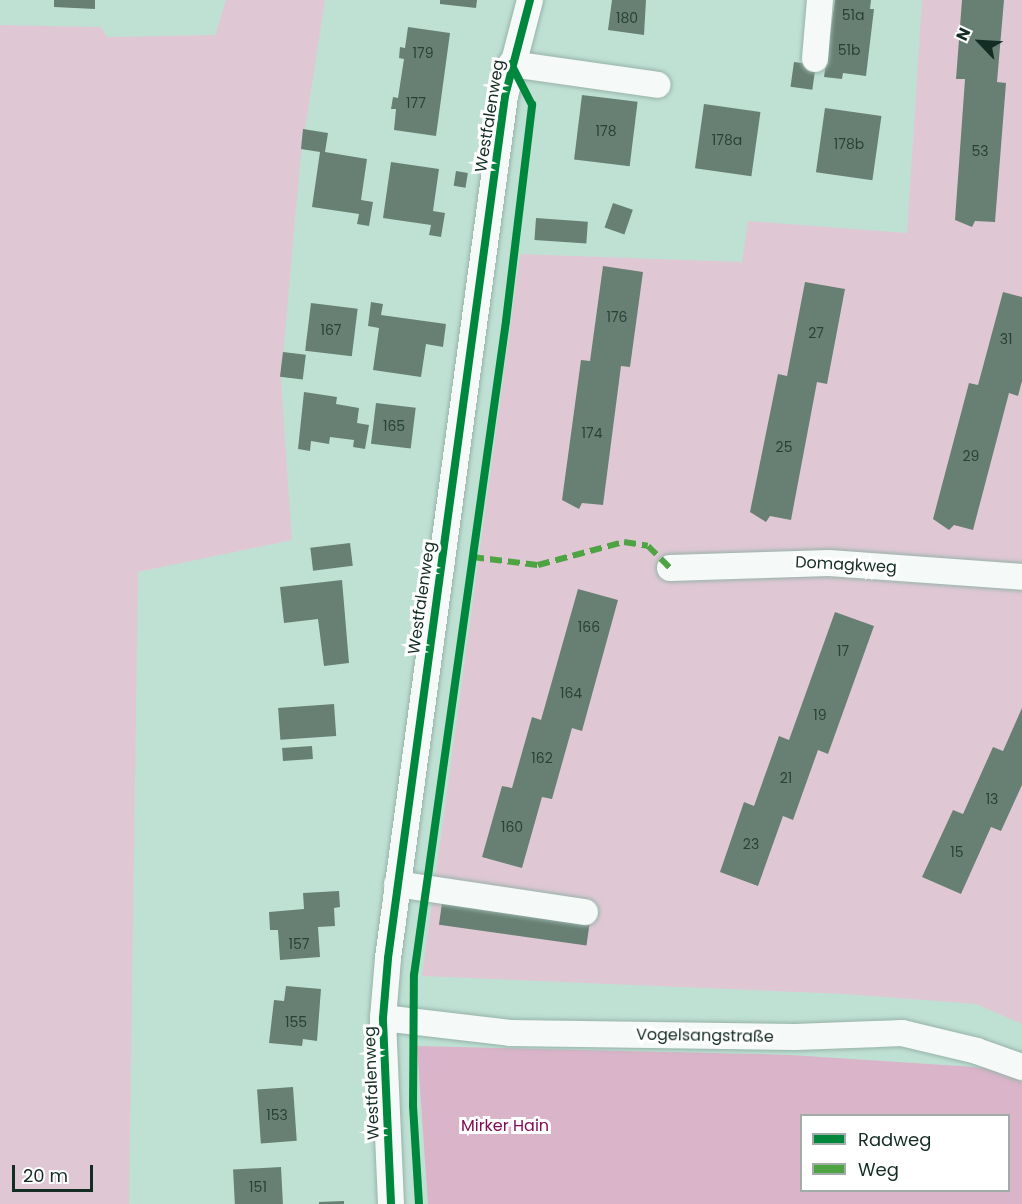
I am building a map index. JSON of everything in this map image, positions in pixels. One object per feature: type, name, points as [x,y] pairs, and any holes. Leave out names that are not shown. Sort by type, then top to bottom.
[{"type":"street","name":"Westfalenweg","points":[[391,1204],[383,1018],[397,884],[511,64],[530,0]]},
{"type":"street","points":[[815,59],[820,0]]},
{"type":"street","points":[[511,64],[658,85]]},
{"type":"street","name":"Domagkweg","points":[[670,568],[829,563],[1022,577]]},
{"type":"street","points":[[397,884],[585,912]]},
{"type":"street","name":"Vogelsangstraße","points":[[383,1018],[510,1033],[795,1037],[902,1033],[977,1051],[1022,1067]]},
{"type":"shaded area","points":[[226,0],[325,0],[300,163],[281,380],[292,540],[138,572],[129,1204],[0,1204],[0,25],[101,27],[107,37],[215,35]]},
{"type":"shaded area","points":[[922,0],[1022,0],[1022,1024],[976,1004],[844,994],[422,976],[520,254],[742,262],[748,221],[907,233]]},
{"type":"green space","name":"Mirker Hain","points":[[417,1046],[790,1055],[991,1068],[1022,1081],[1022,1204],[428,1204]]},
{"type":"building","points":[[54,0],[95,0],[95,9],[54,7]]},
{"type":"building","points":[[440,0],[477,0],[476,8],[440,4]]},
{"type":"building","points":[[612,0],[646,0],[644,35],[608,30]]},
{"type":"building","points":[[835,0],[871,0],[870,9],[874,9],[866,76],[843,73],[842,79],[824,77]]},
{"type":"building","points":[[962,0],[1004,0],[997,82],[1006,83],[995,222],[975,221],[972,227],[955,220],[965,79],[956,79]]},
{"type":"building","points":[[408,27],[450,33],[436,136],[394,130],[396,109],[391,109],[393,97],[398,98],[404,59],[399,58],[400,47],[405,48]]},
{"type":"building","points":[[794,62],[816,65],[812,90],[791,87]]},
{"type":"building","points":[[582,95],[638,102],[630,166],[574,160]]},
{"type":"building","points":[[704,104],[760,112],[751,176],[695,168]]},
{"type":"building","points":[[825,108],[881,116],[872,180],[816,172]]},
{"type":"building","points":[[303,129],[328,133],[325,152],[367,159],[361,200],[373,202],[369,226],[357,224],[359,214],[312,207],[320,152],[301,149]]},
{"type":"building","points":[[391,162],[439,169],[433,211],[445,213],[441,237],[429,235],[431,225],[383,218]]},
{"type":"building","points":[[456,171],[468,173],[466,188],[454,186]]},
{"type":"building","points":[[613,203],[633,210],[624,234],[605,228]]},
{"type":"building","points":[[536,218],[588,222],[586,244],[534,240]]},
{"type":"building","points":[[603,266],[643,272],[630,367],[621,366],[603,505],[582,503],[579,509],[562,500],[581,360],[590,361]]},
{"type":"building","points":[[805,282],[845,289],[827,384],[817,382],[791,520],[770,516],[766,522],[750,512],[778,374],[787,376]]},
{"type":"building","points":[[1003,292],[1022,297],[1022,381],[1018,396],[1009,393],[973,530],[954,525],[949,530],[933,519],[969,383],[978,385]]},
{"type":"building","points":[[371,302],[383,304],[381,315],[446,324],[443,347],[426,344],[421,377],[373,370],[379,328],[368,326]]},
{"type":"building","points":[[311,303],[358,309],[352,356],[305,351]]},
{"type":"building","points":[[283,352],[306,355],[303,380],[280,377]]},
{"type":"building","points":[[304,392],[337,397],[336,404],[359,408],[357,423],[369,425],[365,449],[353,447],[354,440],[330,437],[329,444],[311,441],[310,451],[298,449]]},
{"type":"building","points":[[376,403],[416,408],[411,449],[371,444]]},
{"type":"building","points":[[350,543],[353,566],[313,571],[310,548]]},
{"type":"building","points":[[342,580],[349,663],[324,666],[318,619],[284,623],[280,587]]},
{"type":"building","points":[[578,589],[618,600],[582,731],[572,728],[552,799],[542,797],[522,868],[482,857],[502,786],[512,788],[532,717],[541,720]]},
{"type":"building","points":[[835,612],[874,626],[828,754],[818,750],[793,820],[783,816],[758,886],[720,872],[744,802],[754,806],[779,736],[789,740]]},
{"type":"building","points":[[334,704],[336,736],[280,740],[278,708]]},
{"type":"building","points":[[1022,708],[1022,785],[1001,831],[991,827],[961,894],[922,877],[953,810],[963,814],[993,747],[1003,751]]},
{"type":"building","points":[[312,746],[313,759],[283,761],[282,748]]},
{"type":"building","points":[[339,891],[340,907],[334,908],[335,926],[318,927],[320,957],[280,960],[278,930],[270,930],[269,912],[304,909],[303,893]]},
{"type":"building","points":[[442,903],[590,924],[586,946],[439,925]]},
{"type":"building","points":[[286,986],[321,989],[317,1041],[303,1039],[302,1046],[269,1043],[274,1000],[284,1001]]},
{"type":"building","points":[[293,1087],[297,1141],[261,1143],[257,1090]]},
{"type":"building","points":[[281,1167],[283,1204],[235,1204],[233,1170]]},
{"type":"building","points":[[344,1201],[344,1204],[319,1204],[319,1202]]},
{"type":"marked path","points":[[472,557],[538,565],[624,542],[648,546],[670,568]]},
{"type":"cycle path","points":[[391,1204],[383,1018],[388,958],[505,96],[530,0]]},
{"type":"cycle path","points":[[419,1204],[413,1105],[414,975],[506,321],[532,105],[511,64]]}]
